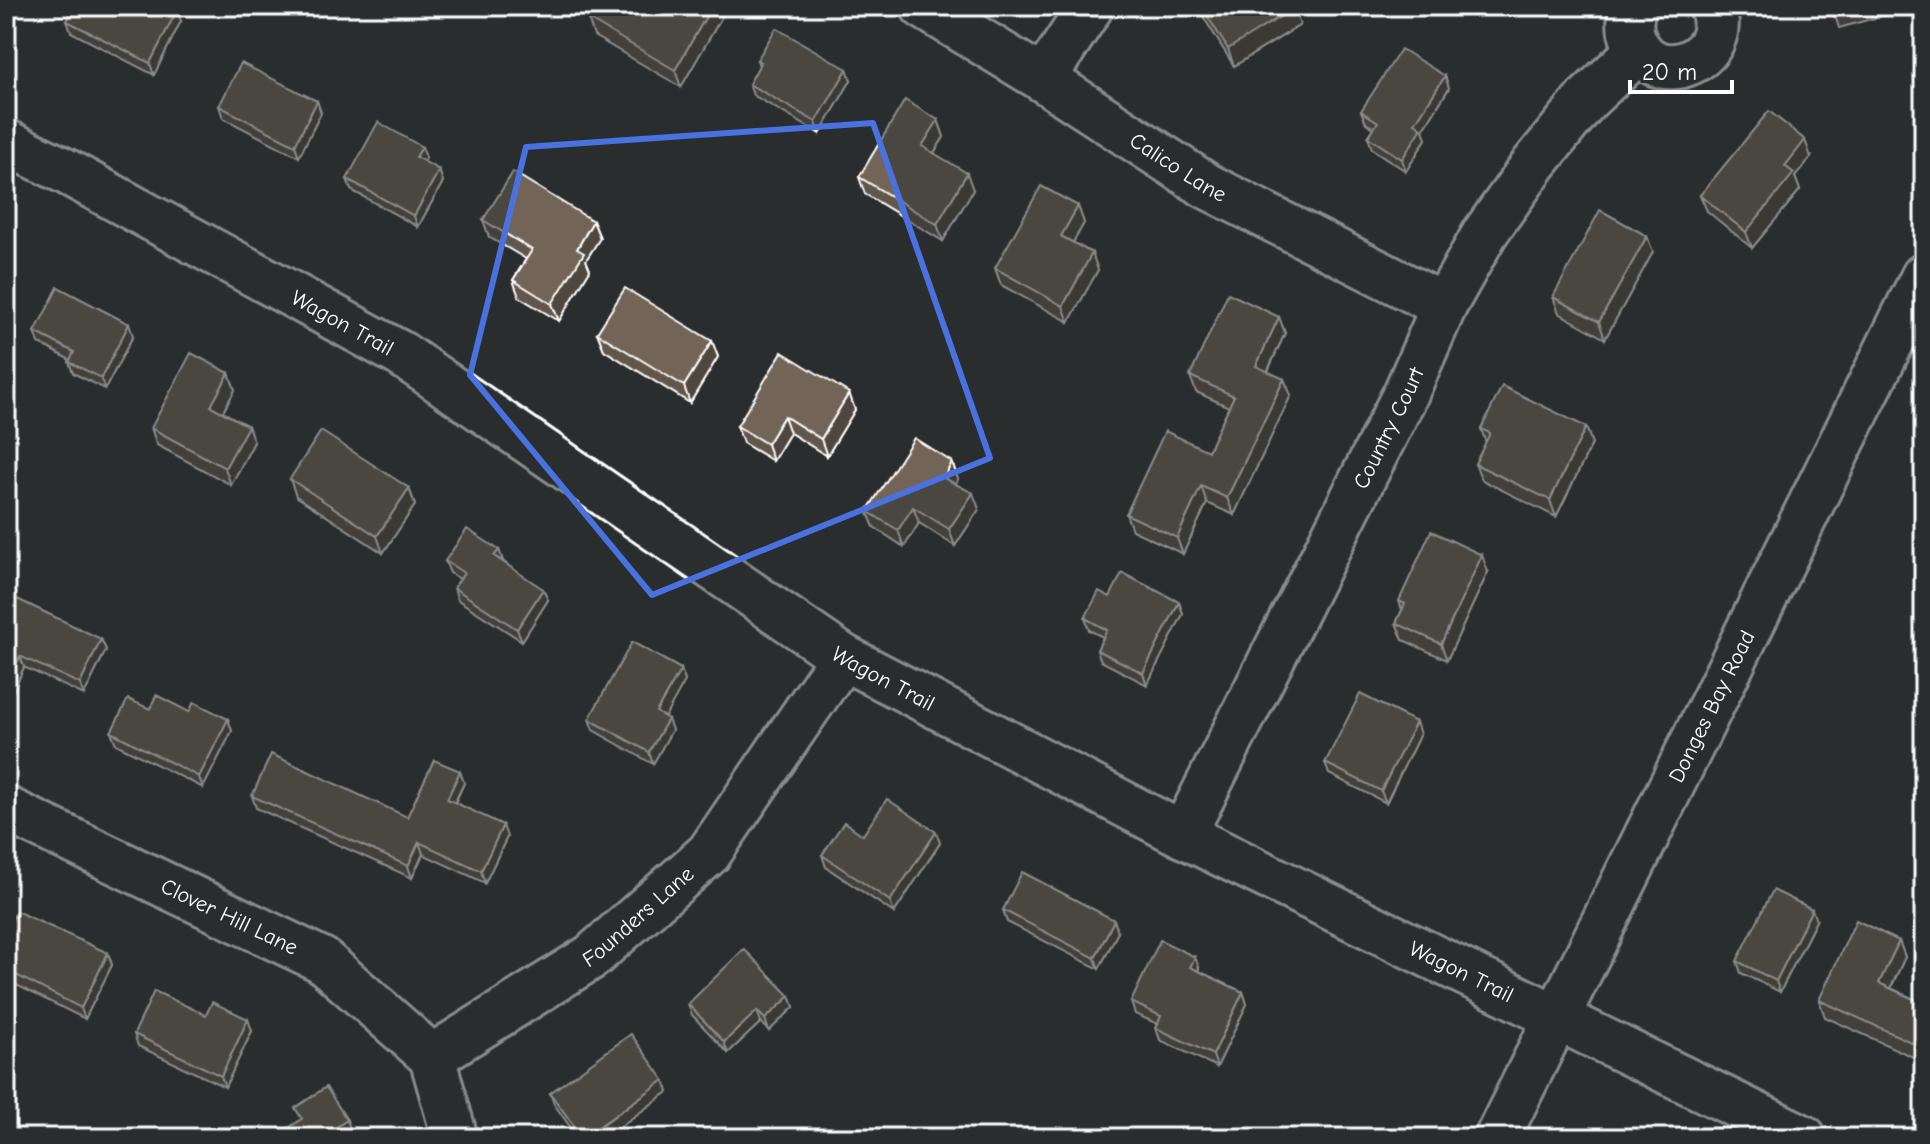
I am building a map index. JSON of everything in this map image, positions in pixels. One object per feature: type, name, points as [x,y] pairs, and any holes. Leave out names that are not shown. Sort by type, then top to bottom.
[{"type":"street","name":"Calico Lane","points":[[923,6],[1043,79],[1207,186],[1444,306]]},
{"type":"street","points":[[1043,79],[1091,6]]},
{"type":"street","points":[[1634,6],[1630,25],[1639,50],[1650,61],[1664,66],[1693,62],[1705,52],[1714,39],[1716,25],[1712,6]]},
{"type":"street","name":"Country Court","points":[[1183,835],[1406,393],[1444,306],[1485,233],[1534,164],[1586,100],[1639,50]]},
{"type":"street","name":"Wagon Trail","points":[[6,142],[67,172],[401,354],[843,657],[1183,835],[1804,1138]]},
{"type":"street","name":"Donges Bay Road","points":[[1497,1138],[1924,276]]},
{"type":"street","name":"Founders Lane","points":[[432,1057],[591,957],[709,853],[843,657]]},
{"type":"street","name":"Clover Hill Lane","points":[[6,809],[322,960],[432,1057]]},
{"type":"street","points":[[432,1057],[455,1138]]},
{"type":"highlighted area","points":[[873,123],[990,458],[652,595],[470,375],[526,147]]},
{"type":"building","points":[[74,6],[138,6],[146,10],[148,6],[170,6],[177,10],[150,63],[67,21]]},
{"type":"building","points":[[595,6],[712,6],[675,70],[588,19]]},
{"type":"building","points":[[1201,6],[1293,6],[1294,8],[1228,49]]},
{"type":"building","points":[[1832,6],[1873,6],[1834,17]]},
{"type":"building","points":[[776,28],[847,69],[816,122],[749,84],[761,62],[757,60]]},
{"type":"building","points":[[1401,49],[1445,76],[1415,123],[1422,128],[1402,159],[1368,137],[1378,122],[1361,111]]},
{"type":"building","points":[[241,63],[317,101],[295,145],[219,106]]},
{"type":"building","points":[[905,100],[938,120],[922,146],[967,173],[937,224],[859,177]]},
{"type":"building","points":[[1769,111],[1805,140],[1785,166],[1794,173],[1746,232],[1700,195]]},
{"type":"building","points":[[378,122],[422,147],[416,157],[439,170],[414,216],[347,179]]},
{"type":"building","points":[[513,172],[593,221],[577,249],[584,253],[552,304],[513,280],[532,250],[483,220]]},
{"type":"building","points":[[1041,186],[1078,206],[1061,236],[1092,253],[1063,306],[995,268]]},
{"type":"building","points":[[1600,210],[1647,236],[1599,322],[1553,297]]},
{"type":"building","points":[[58,287],[129,324],[101,378],[69,362],[74,352],[35,332]]},
{"type":"building","points":[[625,288],[712,341],[684,386],[597,333]]},
{"type":"building","points":[[1228,293],[1279,317],[1256,366],[1284,379],[1227,498],[1201,486],[1177,538],[1126,514],[1165,431],[1208,451],[1234,396],[1190,376]]},
{"type":"building","points":[[782,352],[849,393],[821,439],[784,416],[767,444],[737,426]]},
{"type":"building","points":[[191,353],[229,373],[211,406],[248,426],[225,468],[151,428]]},
{"type":"building","points":[[1502,386],[1586,427],[1550,500],[1475,464],[1490,433],[1481,429]]},
{"type":"building","points":[[321,431],[409,488],[377,536],[290,479]]},
{"type":"building","points":[[914,438],[952,462],[944,478],[973,493],[949,529],[913,507],[898,530],[867,511]]},
{"type":"building","points":[[467,529],[499,550],[494,556],[543,589],[517,629],[454,588],[464,573],[445,561]]},
{"type":"building","points":[[1431,531],[1482,555],[1441,644],[1396,623],[1405,604],[1399,601]]},
{"type":"building","points":[[1122,573],[1179,602],[1143,673],[1097,650],[1107,630],[1085,618],[1099,591],[1110,597]]},
{"type":"building","points":[[15,598],[101,639],[80,684],[20,656],[9,681],[6,679],[6,616]]},
{"type":"building","points":[[632,642],[681,669],[656,712],[668,719],[649,752],[589,719]]},
{"type":"building","points":[[1360,694],[1416,722],[1381,791],[1325,763]]},
{"type":"building","points":[[156,695],[189,712],[194,702],[228,719],[199,777],[111,732],[128,699],[150,709]]},
{"type":"building","points":[[271,754],[407,817],[434,760],[460,771],[447,799],[503,825],[481,871],[419,842],[408,866],[252,796]]},
{"type":"building","points":[[887,799],[936,832],[890,901],[822,855],[844,822],[863,835]]},
{"type":"building","points":[[1022,872],[1114,920],[1095,958],[1003,910]]},
{"type":"building","points":[[1773,890],[1812,909],[1776,981],[1737,961]]},
{"type":"building","points":[[16,911],[108,953],[81,1008],[6,970],[6,932]]},
{"type":"building","points":[[1856,920],[1899,941],[1879,983],[1924,1004],[1924,1048],[1819,1000]]},
{"type":"building","points":[[1160,940],[1195,957],[1190,967],[1243,992],[1213,1055],[1156,1028],[1161,1016],[1131,1002]]},
{"type":"building","points":[[744,949],[790,996],[765,1019],[757,1011],[724,1042],[688,1004]]},
{"type":"building","points":[[154,991],[206,1015],[212,1002],[248,1019],[221,1076],[134,1034]]},
{"type":"building","points":[[631,1034],[664,1080],[583,1138],[550,1093]]},
{"type":"building","points":[[326,1087],[347,1120],[330,1131],[334,1138],[282,1138],[279,1134],[302,1119],[295,1108]]}]
